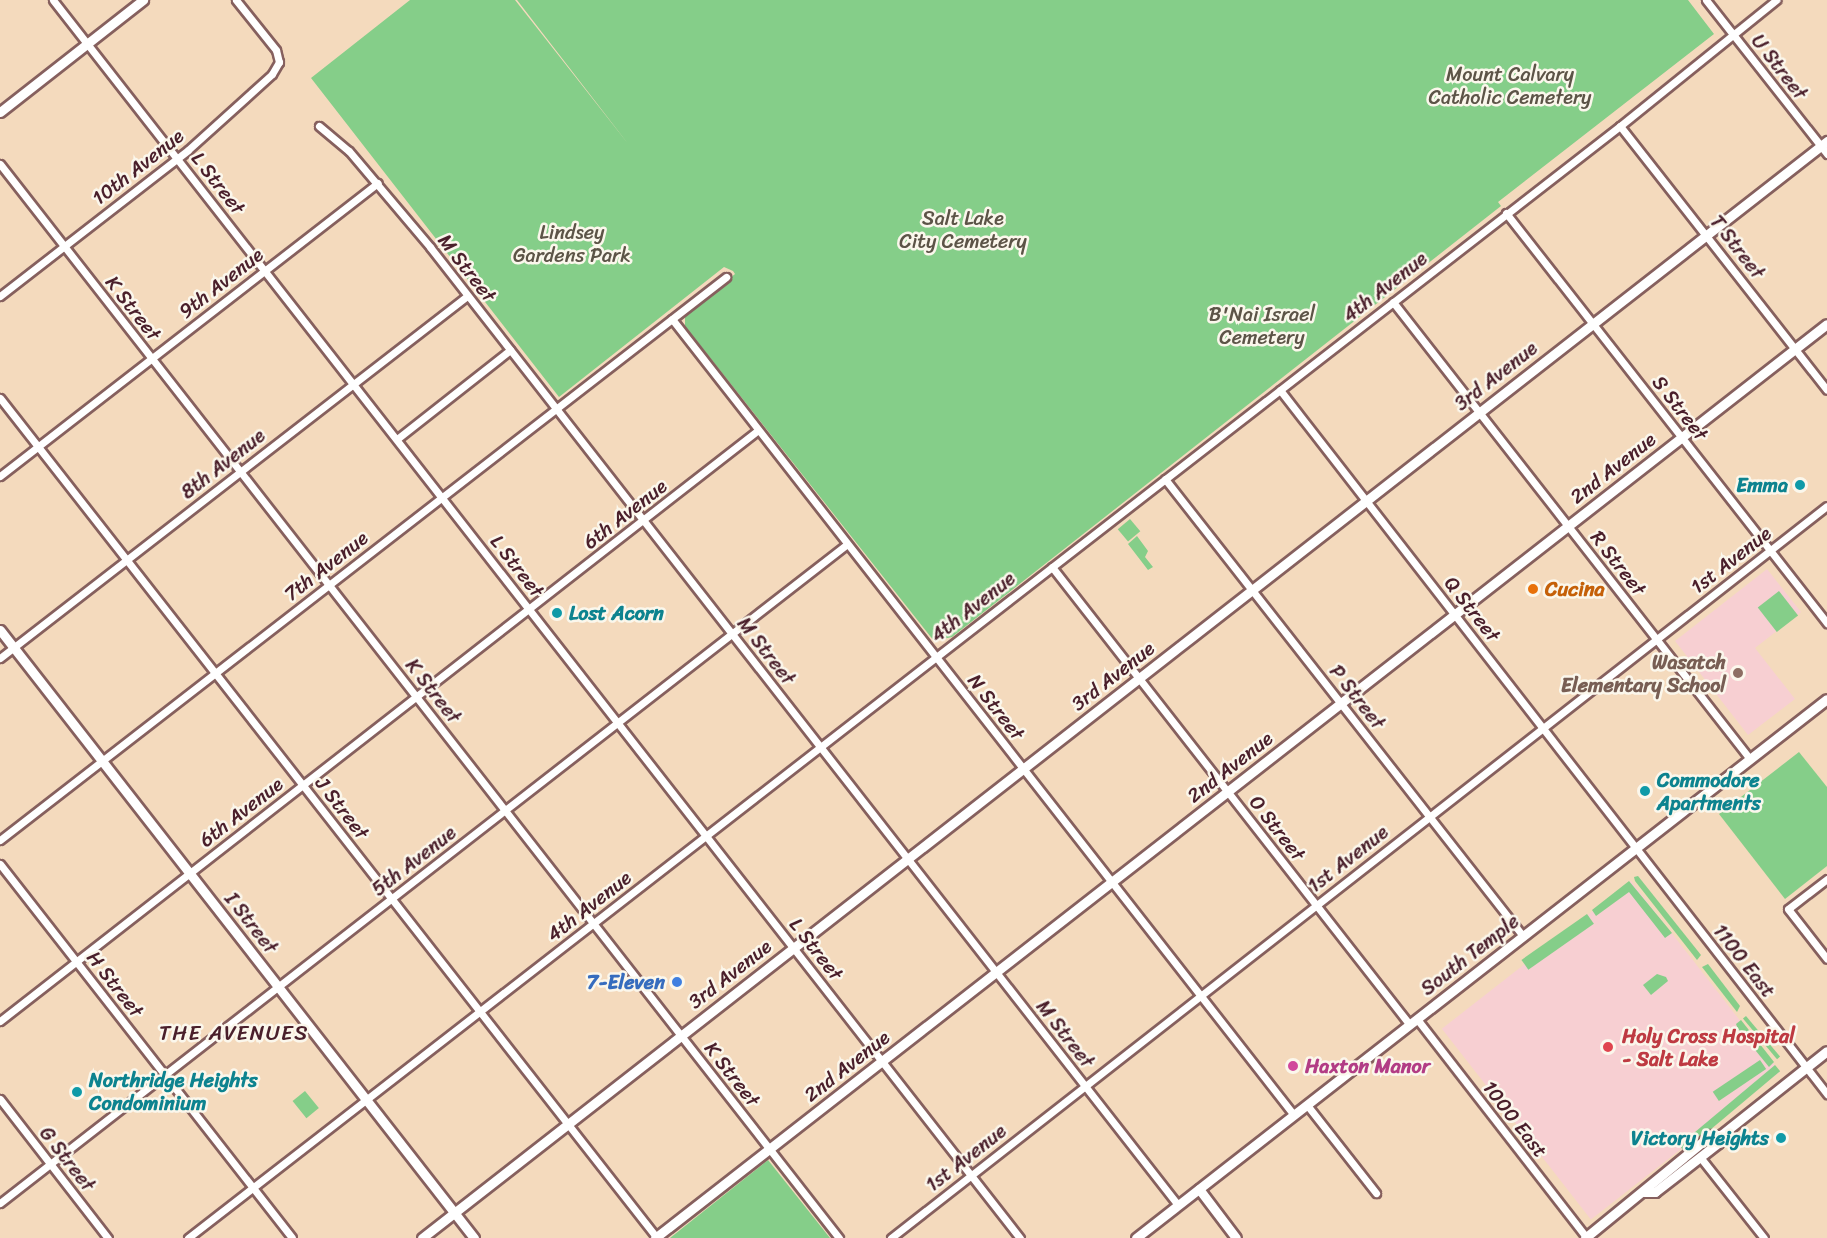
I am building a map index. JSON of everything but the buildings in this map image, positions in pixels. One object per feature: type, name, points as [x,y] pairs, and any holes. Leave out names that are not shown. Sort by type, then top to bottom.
[{"type":"street","name":"L Street","points":[[53,0],[1020,1238]]},
{"type":"street","points":[[0,112],[143,0]]},
{"type":"street","name":"10th Avenue","points":[[0,296],[178,158],[272,74],[279,62],[276,50],[236,0]]},
{"type":"street","name":"U Street","points":[[1706,0],[1825,147]]},
{"type":"street","name":"4th Avenue","points":[[188,1238],[1620,126],[1776,0]]},
{"type":"street","name":"M Street","points":[[319,126],[342,143],[378,183],[1178,1205]]},
{"type":"street","name":"T Street","points":[[1620,126],[1827,390]]},
{"type":"street","name":"3rd Avenue","points":[[422,1238],[1592,324],[1825,147]]},
{"type":"street","name":"K Street","points":[[0,164],[839,1238]]},
{"type":"street","name":"9th Avenue","points":[[0,476],[378,183]]},
{"type":"street","name":"S Street","points":[[1506,213],[1827,622]]},
{"type":"street","name":"7th Avenue","points":[[0,840],[726,277]]},
{"type":"street","name":"8th Avenue","points":[[0,658],[467,296]]},
{"type":"street","name":"R Street","points":[[1393,302],[1750,759]]},
{"type":"street","name":"N Street","points":[[672,319],[1294,1115]]},
{"type":"street","name":"2nd Avenue","points":[[656,1238],[1827,324]]},
{"type":"street","points":[[397,439],[510,351]]},
{"type":"street","name":"Q Street","points":[[1280,390],[1637,848]]},
{"type":"street","name":"J Street","points":[[0,398],[656,1238]]},
{"type":"street","name":"6th Avenue","points":[[0,1021],[758,430]]},
{"type":"street","name":"P Street","points":[[1165,479],[1523,936]]},
{"type":"street","name":"1st Avenue","points":[[891,1238],[1827,506]]},
{"type":"street","name":"5th Avenue","points":[[0,1203],[847,544]]},
{"type":"street","name":"O Street","points":[[1052,567],[1316,905],[1413,1022]]},
{"type":"street","name":"I Street","points":[[0,630],[474,1238]]},
{"type":"street","name":"South Temple","points":[[1136,1238],[1827,699]]},
{"type":"street","name":"1100 East","points":[[1637,848],[1647,865],[1827,1094]]},
{"type":"street","name":"H Street","points":[[0,864],[292,1238]]},
{"type":"street","points":[[1827,879],[1788,909],[1827,958]]},
{"type":"street","name":"1000 East","points":[[1413,1022],[1586,1238]]},
{"type":"street","points":[[1644,1192],[1655,1192],[1718,1143],[1721,1135],[1827,1051]]},
{"type":"street","name":"G Street","points":[[0,1100],[108,1238]]},
{"type":"street","points":[[1307,1104],[1376,1192]]},
{"type":"street","points":[[1586,1238],[1644,1192],[1648,1183],[1711,1135],[1721,1135]]},
{"type":"street","points":[[1700,1157],[1764,1238]]},
{"type":"street","points":[[1198,1190],[1236,1238]]},
{"type":"shaded area","name":"Wasatch Elementary School","points":[[1767,569],[1801,612],[1755,648],[1795,699],[1748,735],[1675,641]]},
{"type":"shaded area","name":"Holy Cross Hospital - Salt Lake","points":[[1631,881],[1780,1072],[1591,1219],[1442,1029]]},
{"type":"green space","name":"Salt Lake City Cemetery","points":[[410,0],[515,0],[629,145],[517,0],[1688,0],[1714,34],[1498,202],[1501,206],[952,637],[934,641],[685,326],[685,315],[735,274],[733,271],[724,267],[559,397],[311,78]]},
{"type":"green space","points":[[1130,519],[1140,531],[1128,542],[1118,529]]},
{"type":"green space","points":[[1137,536],[1148,551],[1145,557],[1153,567],[1148,570],[1128,544]]},
{"type":"green space","points":[[1779,591],[1798,615],[1777,632],[1758,608]]},
{"type":"green space","points":[[1799,752],[1827,787],[1827,866],[1785,899],[1719,814]]},
{"type":"green space","points":[[1638,876],[1701,955],[1697,960],[1635,881],[1634,877]]},
{"type":"green space","points":[[1629,881],[1672,933],[1665,938],[1629,892],[1596,916],[1592,910]]},
{"type":"green space","points":[[1587,914],[1594,924],[1528,970],[1521,960]]},
{"type":"green space","points":[[1708,964],[1740,1006],[1737,1012],[1702,967]]},
{"type":"green space","points":[[1657,974],[1666,977],[1668,981],[1651,995],[1643,985]]},
{"type":"green space","points":[[1746,1016],[1780,1057],[1777,1059],[1743,1019]]},
{"type":"green space","points":[[1741,1020],[1774,1062],[1769,1067],[1738,1029],[1736,1024]]},
{"type":"green space","points":[[1760,1060],[1766,1069],[1719,1101],[1713,1092]]},
{"type":"green space","points":[[1775,1065],[1780,1071],[1684,1151],[1679,1145]]},
{"type":"green space","points":[[305,1091],[319,1108],[306,1118],[293,1101]]},
{"type":"green space","points":[[768,1160],[830,1238],[670,1238]]},
{"type":"place","name":"Emma","points":[[1800,485]]},
{"type":"place","name":"Cucina","points":[[1533,589]]},
{"type":"place","name":"Lost Acorn","points":[[557,613]]},
{"type":"place","name":"Wasatch Elementary School","points":[[1738,673]]},
{"type":"place","name":"Commodore Apartments","points":[[1645,791]]},
{"type":"place","name":"7-Eleven","points":[[677,982]]},
{"type":"place","name":"Holy Cross Hospital - Salt Lake","points":[[1608,1047]]},
{"type":"place","name":"Haxton Manor","points":[[1293,1066]]},
{"type":"place","name":"Northridge Heights Condominium","points":[[77,1092]]},
{"type":"place","name":"Victory Heights","points":[[1781,1138]]},
{"type":"district","name":"THE AVENUES","points":[[234,1033]]},
{"type":"park label","name":"Mount Calvary Catholic Cemetery","points":[[1510,86]]},
{"type":"park label","name":"Lindsey Gardens Park","points":[[572,244]]},
{"type":"park label","name":"B'Nai Israel Cemetery","points":[[1262,326]]}]
